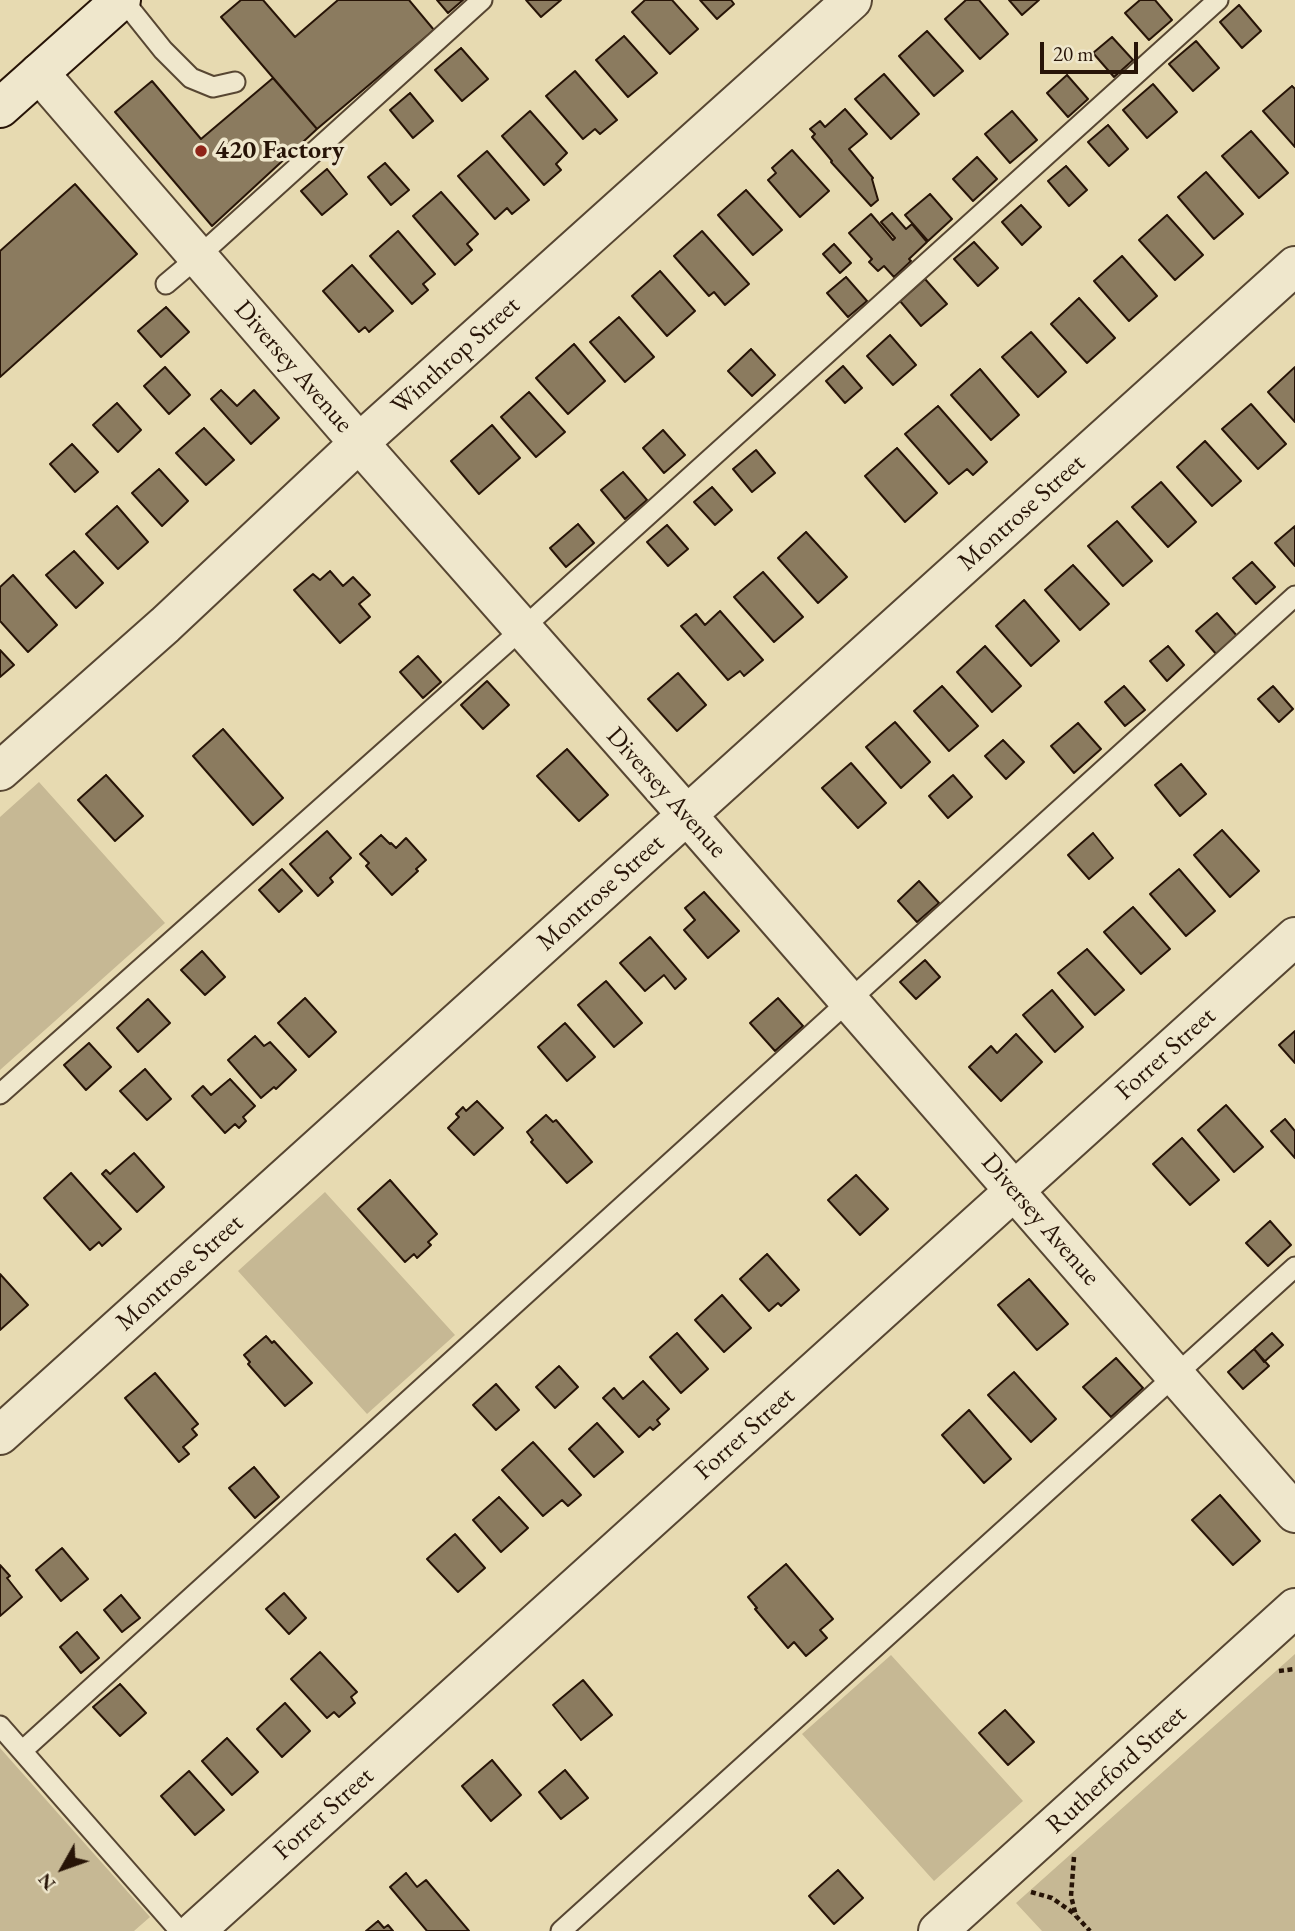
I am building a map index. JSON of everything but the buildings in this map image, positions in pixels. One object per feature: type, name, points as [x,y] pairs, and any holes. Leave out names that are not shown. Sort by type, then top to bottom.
[{"type":"street","points":[[0,108],[122,0]]},
{"type":"street","name":"Winthrop Street","points":[[0,771],[165,625],[359,443],[852,0]]},
{"type":"street","name":"Diversey Avenue","points":[[39,73],[1295,1513]]},
{"type":"street","name":"Montrose Street","points":[[0,1435],[1295,266]]},
{"type":"street","name":"Forrer Street","points":[[195,1931],[1295,937]]},
{"type":"street","name":"Rutherford Street","points":[[938,1931],[1295,1608]]},
{"type":"lane","points":[[122,0],[163,50],[191,78],[213,86],[234,82]]},
{"type":"lane","points":[[166,284],[482,0]]},
{"type":"lane","points":[[0,1094],[522,629],[1218,0]]},
{"type":"lane","points":[[22,1751],[1295,596]]},
{"type":"lane","points":[[561,1931],[1295,1267]]},
{"type":"lane","points":[[0,1727],[180,1931]]},
{"type":"path","points":[[1075,1849],[1071,1896],[1076,1916]]},
{"type":"path","points":[[1027,1891],[1052,1898],[1076,1916],[1090,1931]]},
{"type":"shaded area","points":[[39,782],[165,923],[0,1070],[0,817]]},
{"type":"shaded area","points":[[325,1192],[455,1335],[367,1414],[238,1271]]},
{"type":"shaded area","points":[[1295,1654],[1295,1931],[1042,1931],[1016,1903]]},
{"type":"shaded area","points":[[891,1655],[1023,1801],[934,1881],[802,1734]]},
{"type":"shaded area","points":[[0,1748],[150,1917],[134,1931],[0,1931]]},
{"type":"place","name":"420 Factory","points":[[201,151]]}]
